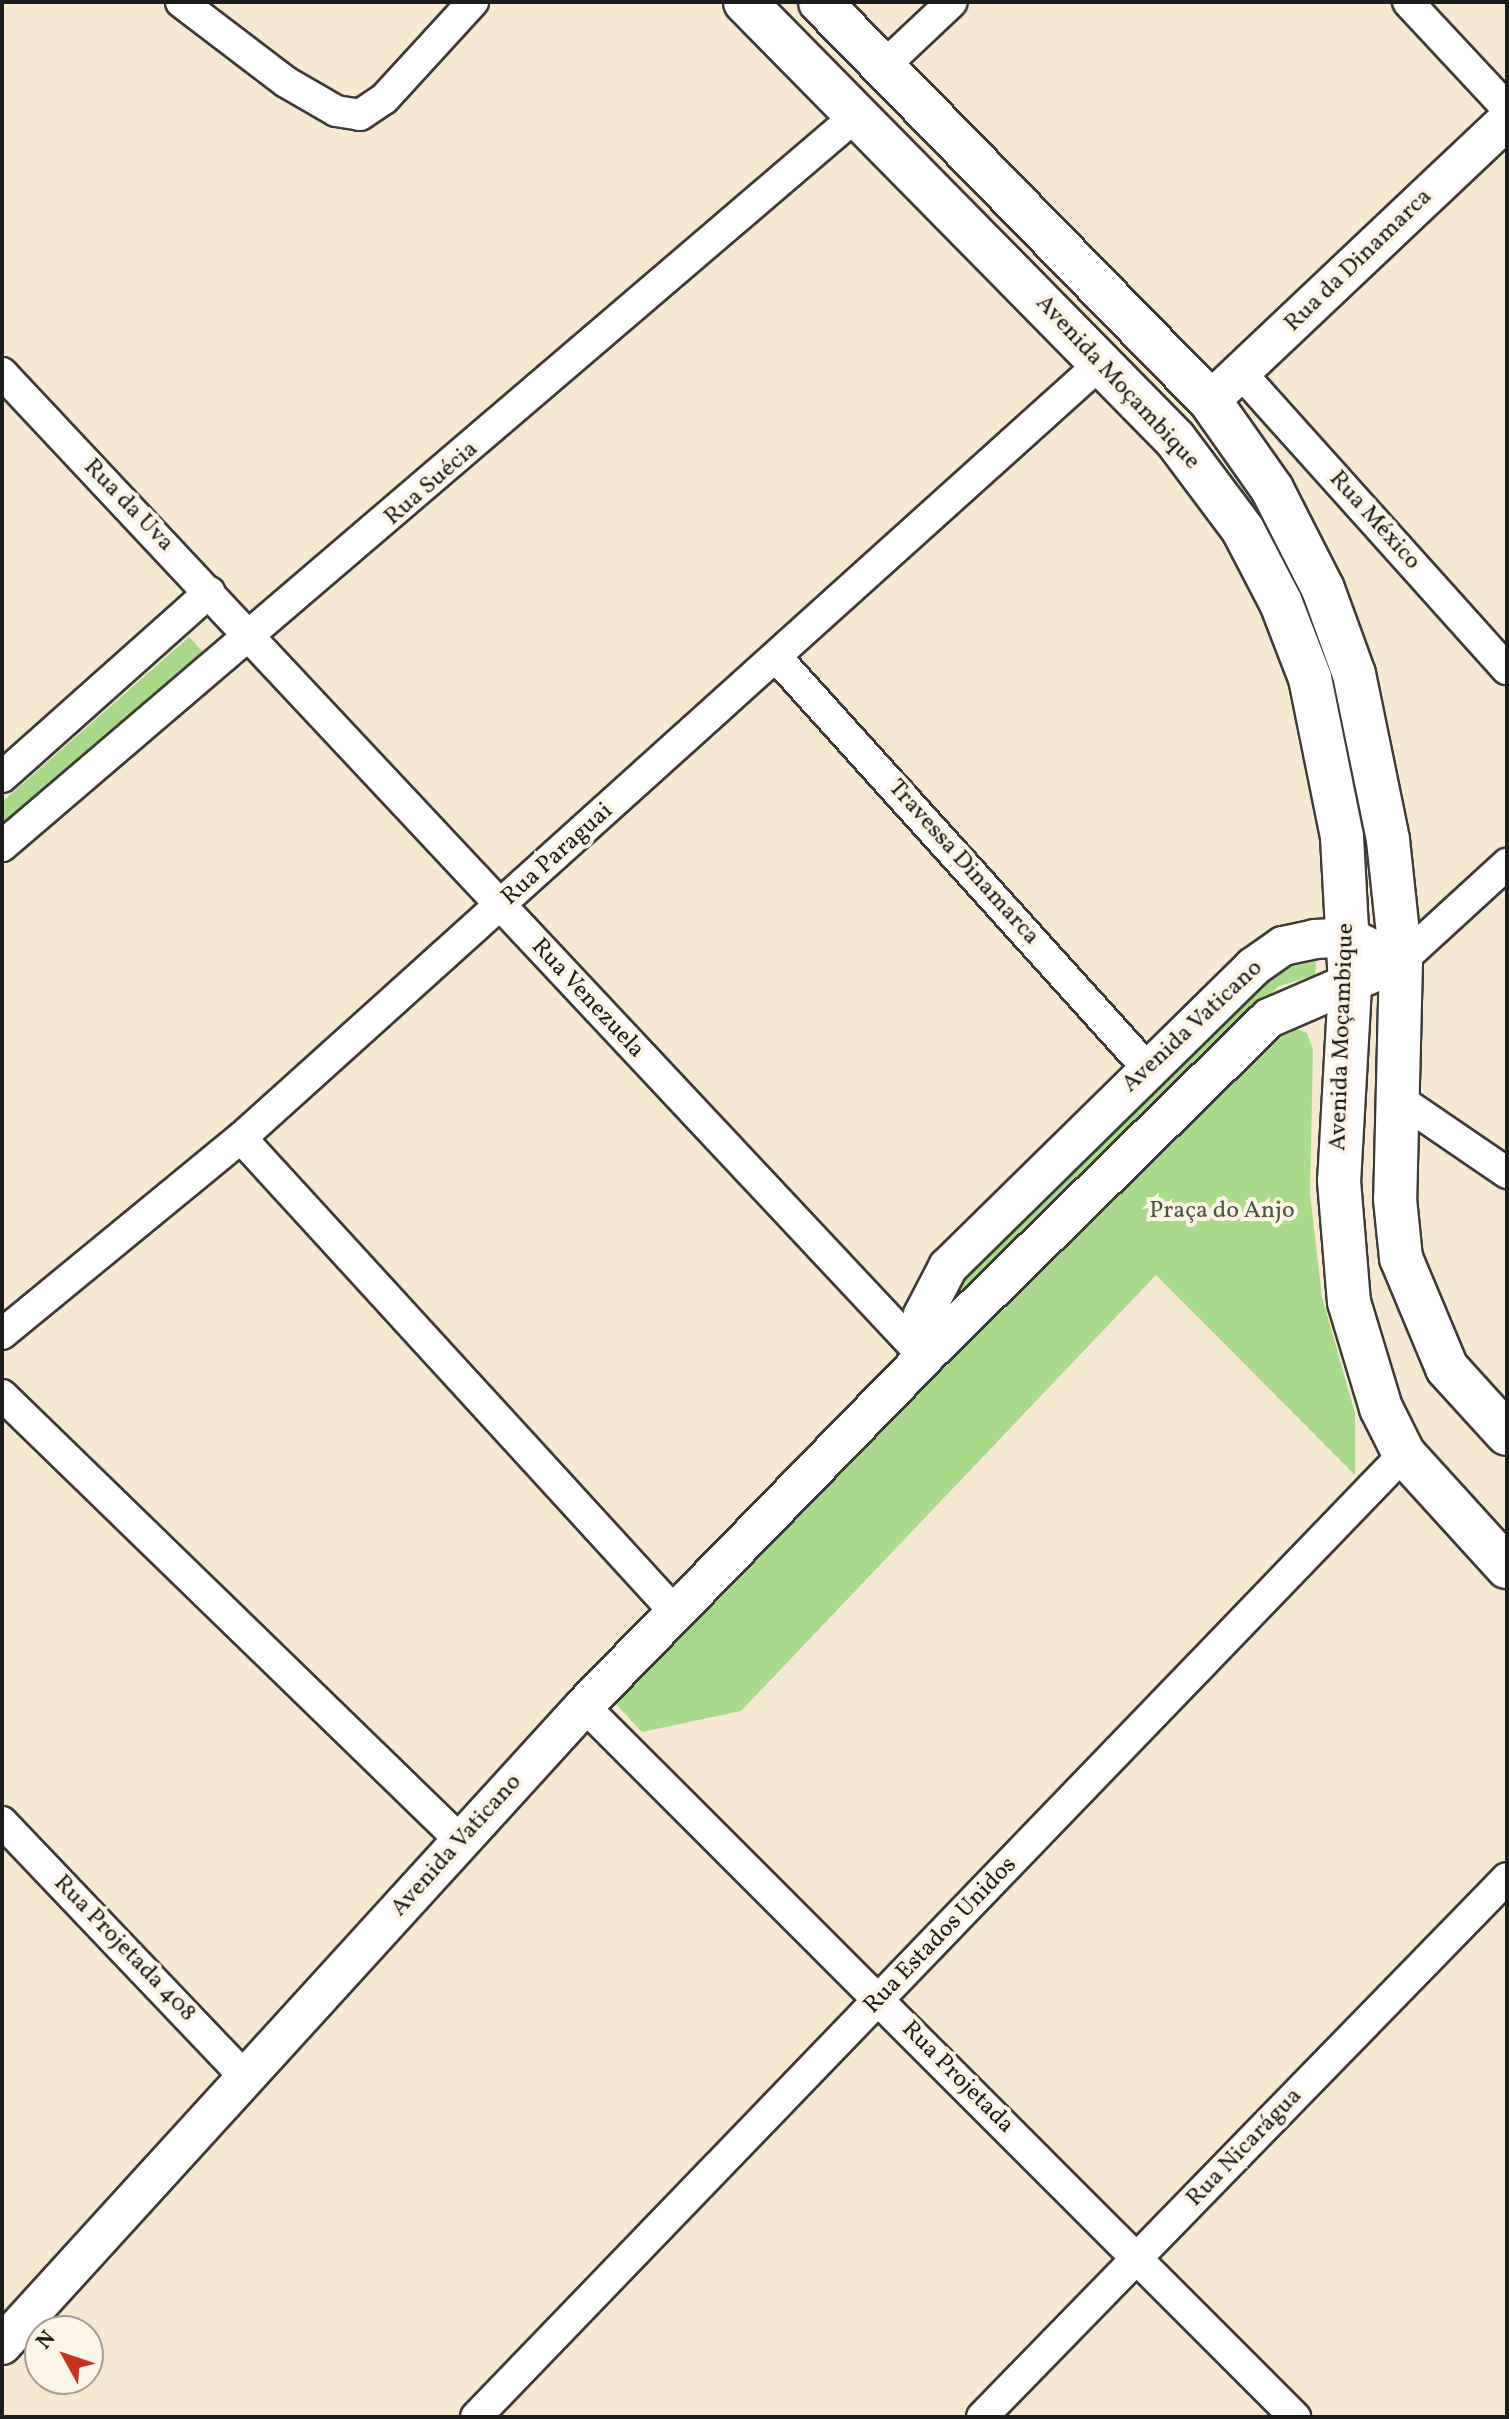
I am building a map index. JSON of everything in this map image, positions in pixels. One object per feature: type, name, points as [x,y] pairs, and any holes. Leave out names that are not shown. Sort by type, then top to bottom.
[{"type":"main road","name":"Avenida Moçambique","points":[[745,2],[1175,439],[1243,530],[1281,603],[1330,755],[1349,937],[1341,1242],[1363,1357],[1404,1454],[1507,1567]]},
{"type":"main road","name":"Avenida Moçambique","points":[[820,2],[1210,401],[1272,489],[1323,589],[1354,674],[1376,758],[1401,961],[1396,1097],[1401,1258],[1421,1321],[1447,1368],[1507,1434]]},
{"type":"street","points":[[181,2],[286,82],[336,111],[360,115],[384,99],[473,2]]},
{"type":"street","points":[[884,66],[952,2]]},
{"type":"street","points":[[1408,2],[1507,108]]},
{"type":"street","name":"Rua Suécia","points":[[2,846],[253,639],[857,115]]},
{"type":"street","name":"Rua da Dinamarca","points":[[1210,401],[1507,120]]},
{"type":"street","name":"Rua Paraguai","points":[[2,1334],[241,1138],[778,659],[1102,362]]},
{"type":"street","name":"Rua da Uva","points":[[2,373],[253,639]]},
{"type":"street","name":"Rua México","points":[[1241,373],[1507,669]]},
{"type":"street","points":[[2,777],[210,592]]},
{"type":"street","name":"Rua Venezuela","points":[[253,639],[500,907],[924,1357]]},
{"type":"street","name":"Travessa Dinamarca","points":[[778,659],[1147,1068]]},
{"type":"street","points":[[1349,937],[1401,961],[1507,864]]},
{"type":"street","name":"Avenida Vaticano","points":[[924,1357],[923,1315],[948,1267],[1147,1068],[1283,946],[1349,937]]},
{"type":"street","name":"Avenida Vaticano","points":[[2,2345],[673,1610],[924,1357],[1269,1018],[1350,986],[1401,961]]},
{"type":"street","points":[[1396,1097],[1507,1173]]},
{"type":"street","points":[[241,1138],[673,1610]]},
{"type":"street","points":[[2,1395],[461,1841]]},
{"type":"street","name":"Rua Estados Unidos","points":[[476,2417],[1404,1454]]},
{"type":"street","name":"Rua Projetada","points":[[584,1706],[1295,2417]]},
{"type":"street","name":"Rua Projetada 408","points":[[5,1829],[245,2077]]},
{"type":"street","name":"Rua Nicarágua","points":[[982,2417],[1507,1878]]},
{"type":"green space","points":[[189,637],[207,656],[2,829],[2,802]]},
{"type":"green space","points":[[1317,951],[1315,975],[1279,986],[955,1302],[953,1277],[1282,958]]},
{"type":"green space","name":"Praça do Anjo","points":[[1286,1024],[1307,1033],[1313,1050],[1310,1194],[1322,1297],[1355,1413],[1355,1475],[1156,1275],[741,1711],[642,1732],[615,1703],[636,1665]]}]
